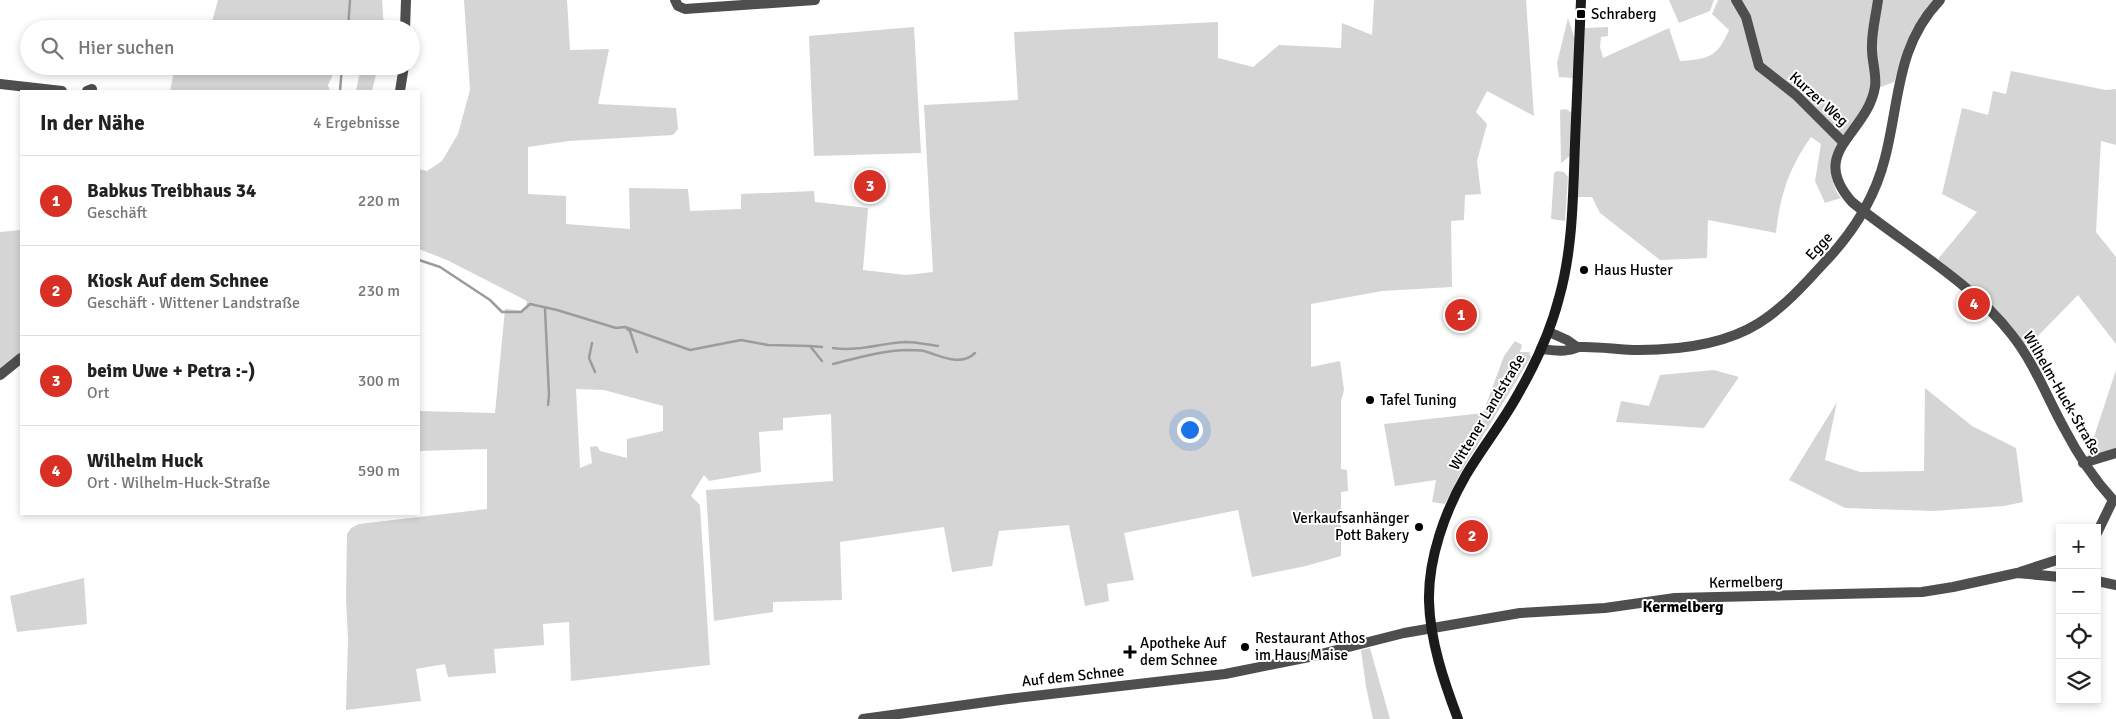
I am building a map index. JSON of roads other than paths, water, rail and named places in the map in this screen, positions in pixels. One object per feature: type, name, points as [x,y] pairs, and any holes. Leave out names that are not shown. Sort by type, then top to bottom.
[{"type":"main road","name":"Wittener Landstraße","points":[[1458,719],[1436,648],[1429,601],[1432,569],[1442,530],[1454,498],[1466,475],[1516,397],[1542,349],[1549,332],[1564,278],[1569,242],[1582,0]]},
{"type":"street","points":[[405,20],[406,0]]},
{"type":"street","points":[[675,0],[678,6],[685,9],[815,0]]},
{"type":"street","name":"Kurzer Weg","points":[[1736,0],[1746,18],[1759,66],[1796,95],[1843,142]]},
{"type":"street","name":"Wilhelm-Huck-Straße","points":[[1878,0],[1872,46],[1875,87],[1867,110],[1843,142],[1835,165],[1836,177],[1842,191],[1863,211],[1951,275],[1998,319],[2013,337],[2034,369],[2083,463],[2115,501],[2101,526]]},
{"type":"street","name":"Egge","points":[[1542,349],[1568,350],[1577,347],[1636,350],[1678,349],[1712,342],[1756,325],[1773,313],[1814,274],[1846,238],[1863,211],[1883,168],[1899,80],[1908,52],[1920,26],[1940,0]]},
{"type":"street","points":[[400,90],[403,75]]},
{"type":"street","points":[[0,84],[53,90]]},
{"type":"street","name":"Egge","points":[[1549,332],[1577,347]]},
{"type":"street","points":[[0,375],[20,359]]},
{"type":"street","points":[[2083,463],[2116,453]]},
{"type":"street","points":[[2017,573],[2056,561]]},
{"type":"street","name":"Kermelberg","points":[[1433,629],[1520,613],[1605,608],[1675,598],[1922,592],[2017,573],[2056,577]]},
{"type":"street","points":[[2101,582],[2116,585]]},
{"type":"street","name":"Auf dem Schnee","points":[[863,719],[1008,699],[1224,674],[1309,657],[1404,633],[1433,629]]},
{"type":"waterway","points":[[349,20],[350,0]]},
{"type":"waterway","points":[[340,90],[341,75]]},
{"type":"waterway","points":[[420,260],[440,267],[490,300],[502,312],[521,312],[530,304],[616,328],[625,327],[690,350],[741,340],[768,345],[810,346],[822,361]]},
{"type":"waterway","points":[[545,309],[548,405]]},
{"type":"waterway","points":[[627,329],[630,331],[637,352]]},
{"type":"waterway","points":[[833,348],[851,349],[906,342],[938,346]]},
{"type":"waterway","points":[[592,343],[589,358],[595,372]]},
{"type":"waterway","points":[[811,346],[822,347]]},
{"type":"waterway","points":[[833,364],[869,355],[907,350],[922,351],[957,360],[964,359],[975,353]]},
{"type":"place","name":"Schraberg","points":[[1581,14]]},
{"type":"place","name":"beim Uwe + Petra :-)","points":[[870,186]]},
{"type":"place","name":"Haus Huster","points":[[1584,270]]},
{"type":"place","name":"Wilhelm Huck","points":[[1974,304]]},
{"type":"place","name":"Babkus Treibhaus 34","points":[[1461,315]]},
{"type":"place","name":"Tafel Tuning","points":[[1370,400]]},
{"type":"place","name":"Verkaufsanhänger Pott Bakery","points":[[1419,527]]},
{"type":"place","name":"Kiosk Auf dem Schnee","points":[[1472,536]]},
{"type":"place","name":"Restaurant Athos im Haus Maise","points":[[1245,647]]},
{"type":"place","name":"Apotheke Auf dem Schnee","points":[[1130,652]]},
{"type":"district","name":"Kermelberg","points":[[1683,606]]}]
